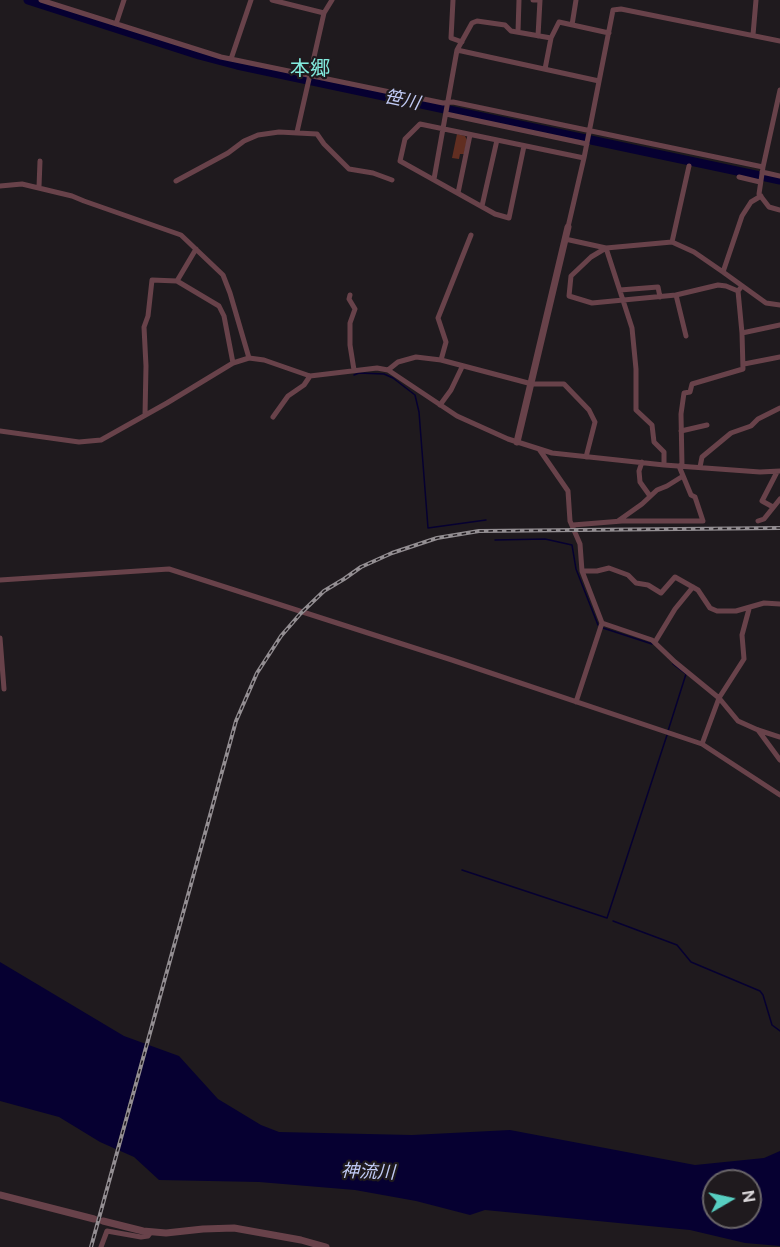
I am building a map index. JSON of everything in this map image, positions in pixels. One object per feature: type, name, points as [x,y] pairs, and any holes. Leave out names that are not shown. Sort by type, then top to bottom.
[{"type":"street","points":[[41,0],[231,59],[309,78],[447,109],[762,170],[780,176]]},
{"type":"street","points":[[116,24],[124,0]]},
{"type":"street","points":[[231,59],[250,0]]},
{"type":"street","points":[[272,0],[324,13]]},
{"type":"street","points":[[297,132],[324,13],[332,0]]},
{"type":"street","points":[[453,0],[451,38],[462,42]]},
{"type":"street","points":[[518,32],[519,0]]},
{"type":"street","points":[[533,0],[540,0],[538,36]]},
{"type":"street","points":[[572,25],[576,0]]},
{"type":"street","points":[[753,35],[756,0]]},
{"type":"street","points":[[517,442],[566,240],[613,10],[621,9],[780,41]]},
{"type":"street","points":[[434,179],[457,50],[472,23],[477,21],[505,25],[511,31],[551,38]]},
{"type":"street","points":[[545,69],[551,38],[559,22],[609,33]]},
{"type":"street","points":[[457,50],[599,81]]},
{"type":"street","points":[[780,90],[760,182],[761,196],[769,207],[780,210]]},
{"type":"street","points":[[447,109],[453,102],[588,138]]},
{"type":"street","points":[[524,146],[509,218],[495,214],[400,161],[405,139],[420,124],[584,158]]},
{"type":"street","points":[[773,125],[780,126]]},
{"type":"street","points":[[176,181],[228,153],[244,141],[258,135],[279,132],[317,134],[349,169],[373,173],[392,180]]},
{"type":"street","points":[[458,193],[470,135]]},
{"type":"street","points":[[482,207],[497,140]]},
{"type":"street","points":[[39,187],[40,160]]},
{"type":"street","points":[[672,242],[689,166]]},
{"type":"street","points":[[739,177],[760,182]]},
{"type":"street","points":[[0,186],[22,184],[39,187],[72,196],[181,235],[223,274],[249,358]]},
{"type":"street","points":[[723,272],[742,216],[751,202],[761,196]]},
{"type":"street","points":[[441,360],[446,342],[438,318],[471,235]]},
{"type":"street","points":[[566,240],[606,248],[672,242],[707,260],[740,289],[744,364],[743,369],[692,384],[690,392],[684,393],[681,466],[683,476],[691,495],[695,497],[703,521],[618,521],[573,525]]},
{"type":"street","points":[[606,248],[632,328],[636,369],[636,410],[652,425],[654,442],[664,452],[664,465]]},
{"type":"street","points":[[606,248],[591,256],[571,276],[569,296],[592,303],[676,295],[718,285],[740,289],[766,303],[780,305]]},
{"type":"street","points":[[177,281],[196,249]]},
{"type":"street","points":[[145,415],[144,327],[148,316],[152,280],[177,281],[219,306],[224,316],[232,363]]},
{"type":"street","points":[[620,290],[658,287],[660,297]]},
{"type":"street","points":[[350,295],[349,299],[355,309],[350,323],[352,337],[350,345],[354,370]]},
{"type":"street","points":[[676,295],[686,336]]},
{"type":"street","points":[[742,333],[780,325]]},
{"type":"street","points":[[388,370],[398,362],[416,357],[441,360],[532,384],[564,384],[589,410],[595,422],[586,457]]},
{"type":"street","points":[[744,364],[780,357]]},
{"type":"street","points":[[0,431],[85,442],[101,440],[232,363],[249,358],[264,360],[310,375],[377,368],[388,370],[457,416],[539,449],[567,456],[778,472],[762,501],[773,507]]},
{"type":"street","points":[[440,405],[451,390],[462,367]]},
{"type":"street","points":[[273,417],[288,396],[304,385],[310,375]]},
{"type":"street","points":[[700,467],[702,457],[731,433],[751,426],[758,419],[780,408]]},
{"type":"street","points":[[681,430],[707,425]]},
{"type":"street","points":[[539,449],[568,491],[570,521],[580,544],[582,571],[602,623],[576,702]]},
{"type":"street","points":[[642,462],[639,471],[640,482],[650,496]]},
{"type":"street","points":[[618,521],[657,490],[683,476]]},
{"type":"street","points":[[758,521],[764,519],[780,499]]},
{"type":"street","points":[[582,571],[609,568],[628,575],[636,583],[648,585],[661,593],[675,577],[698,590],[710,608],[717,611],[749,609],[764,603],[780,604]]},
{"type":"street","points":[[0,580],[170,569],[702,744],[780,795]]},
{"type":"street","points":[[655,642],[675,609],[693,587]]},
{"type":"street","points":[[702,744],[719,698],[744,659],[742,635],[749,609]]},
{"type":"street","points":[[602,623],[655,642],[675,662],[719,698],[738,721],[780,737]]},
{"type":"street","points":[[0,638],[4,688]]},
{"type":"street","points":[[758,730],[780,760]]},
{"type":"street","points":[[0,1194],[94,1219]]},
{"type":"street","points":[[103,1221],[151,1232],[166,1233],[221,1227],[326,1247]]},
{"type":"street","points":[[101,1247],[107,1231],[141,1237],[148,1236],[151,1232]]},
{"type":"shaded area","points":[[457,134],[465,136],[467,140],[464,154],[460,154],[459,159],[452,158]]},
{"type":"water","name":"神流川","points":[[0,962],[124,1036],[179,1056],[218,1099],[261,1125],[279,1132],[412,1135],[510,1130],[695,1165],[764,1158],[780,1151],[780,1246],[745,1243],[690,1230],[485,1210],[470,1215],[416,1201],[355,1190],[259,1182],[159,1180],[134,1157],[100,1142],[59,1117],[0,1101]]},
{"type":"pier","points":[[146,1041],[149,1042],[118,1153],[115,1152]]},
{"type":"waterway","name":"笹川","points":[[28,0],[237,65],[780,180]]},
{"type":"waterway","points":[[354,375],[359,373],[384,374],[415,395],[419,412],[428,528],[486,520]]},
{"type":"waterway","points":[[495,540],[545,539],[572,545],[576,569],[598,625]]},
{"type":"waterway","points":[[603,628],[652,644]]},
{"type":"waterway","points":[[668,731],[686,674],[673,664]]},
{"type":"waterway","points":[[462,870],[607,918],[667,735]]},
{"type":"waterway","points":[[613,921],[677,945],[691,962],[760,991],[772,1025],[780,1031]]},
{"type":"railway","points":[[91,1247],[236,721],[257,673],[281,636],[301,613],[324,591],[361,567],[392,553],[437,538],[479,531],[780,528]]},
{"type":"district","name":"本郷","points":[[310,69]]}]
